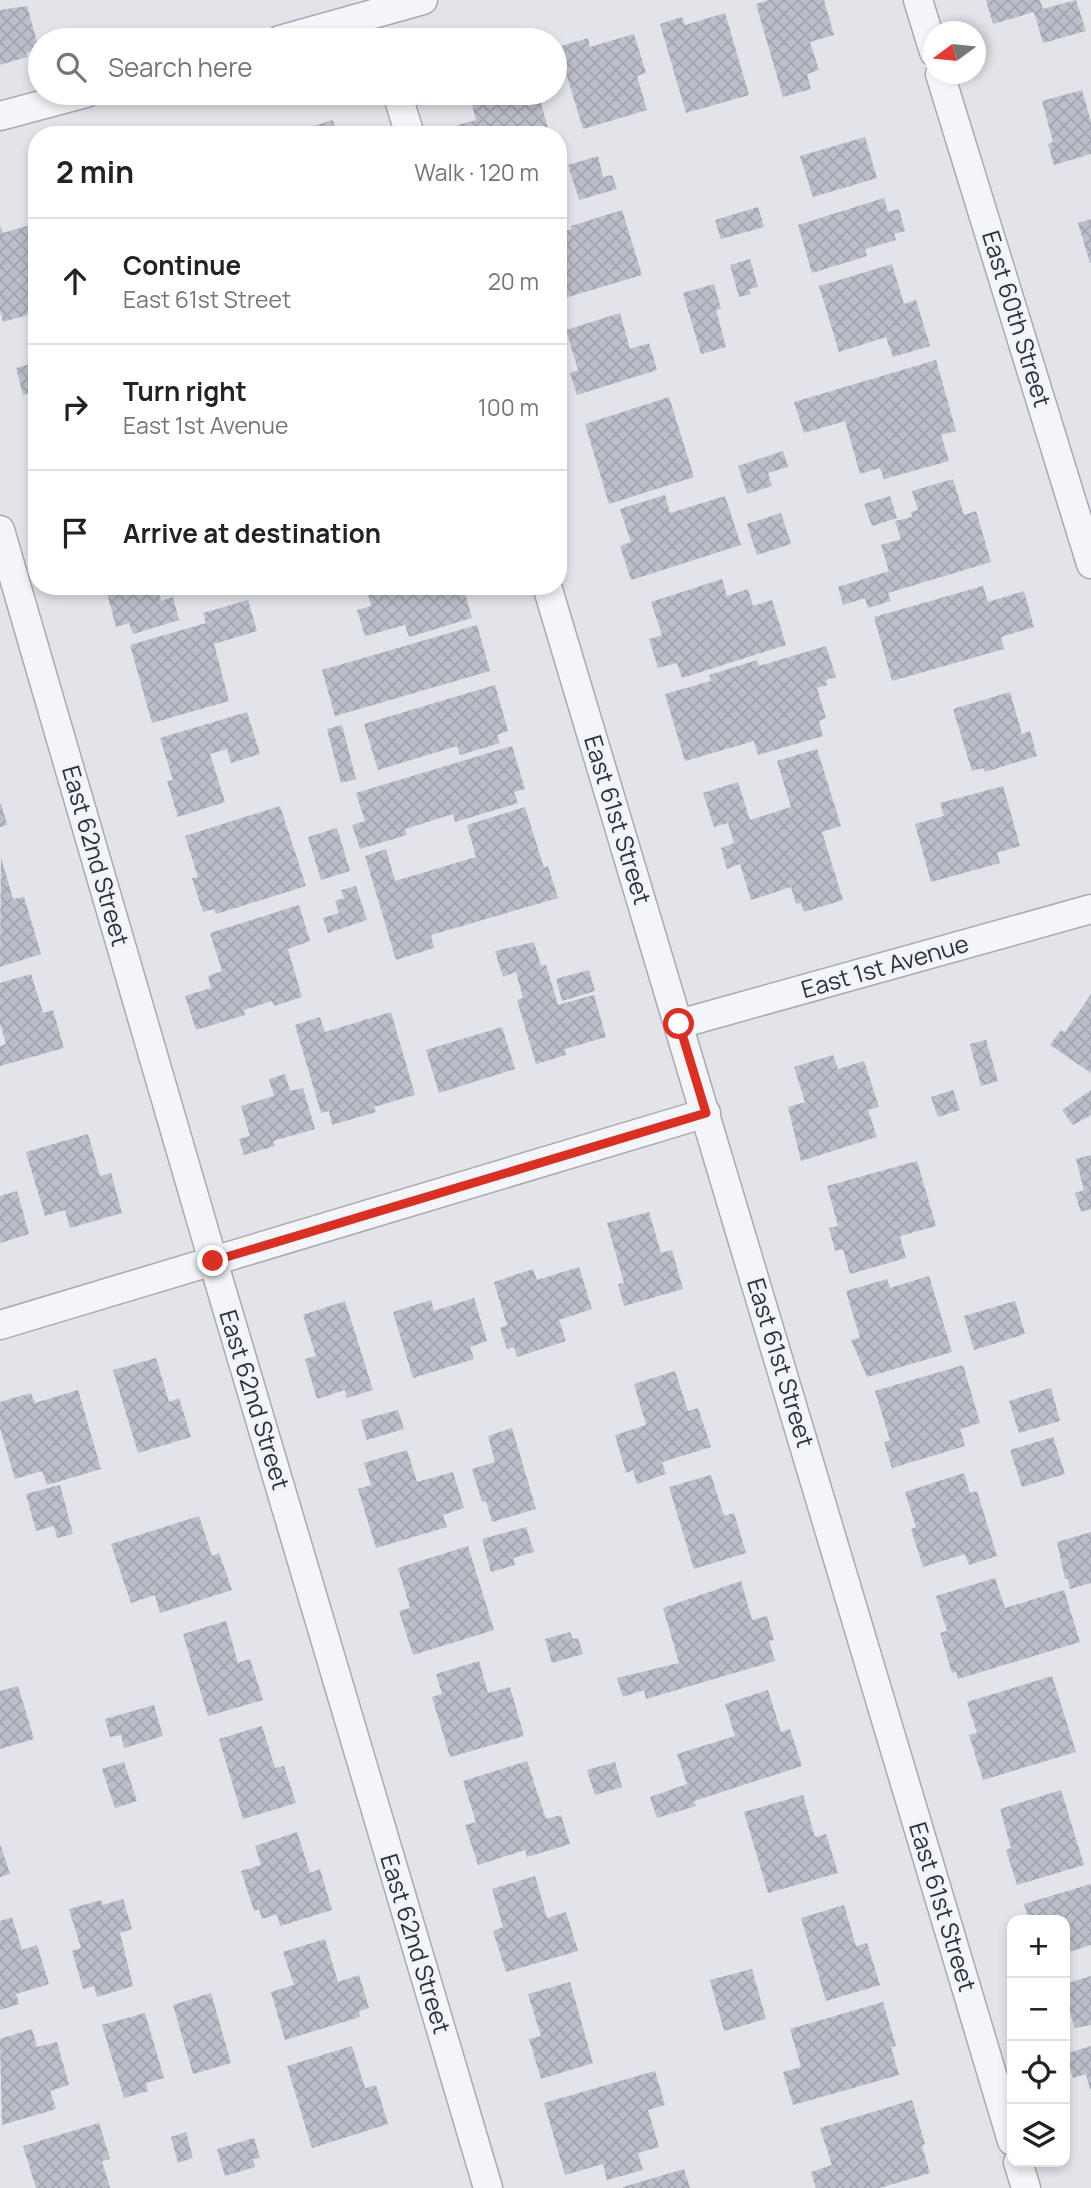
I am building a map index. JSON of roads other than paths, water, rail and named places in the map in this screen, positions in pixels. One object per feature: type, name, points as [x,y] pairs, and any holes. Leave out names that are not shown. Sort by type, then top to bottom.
[{"type":"street","points":[[332,28],[375,18],[423,0]]},
{"type":"street","points":[[918,0],[924,21]]},
{"type":"street","name":"East 60th Street","points":[[943,84],[1091,564]]},
{"type":"street","points":[[0,116],[41,105]]},
{"type":"street","points":[[401,105],[407,126]]},
{"type":"street","name":"East 62nd Street","points":[[0,530],[488,2188]]},
{"type":"street","name":"East 61st Street","points":[[550,595],[1007,2124]]},
{"type":"street","name":"East 1st Avenue","points":[[679,1024],[1091,909]]},
{"type":"street","points":[[0,1325],[706,1113]]},
{"type":"street","points":[[1020,2167],[1026,2188]]}]
